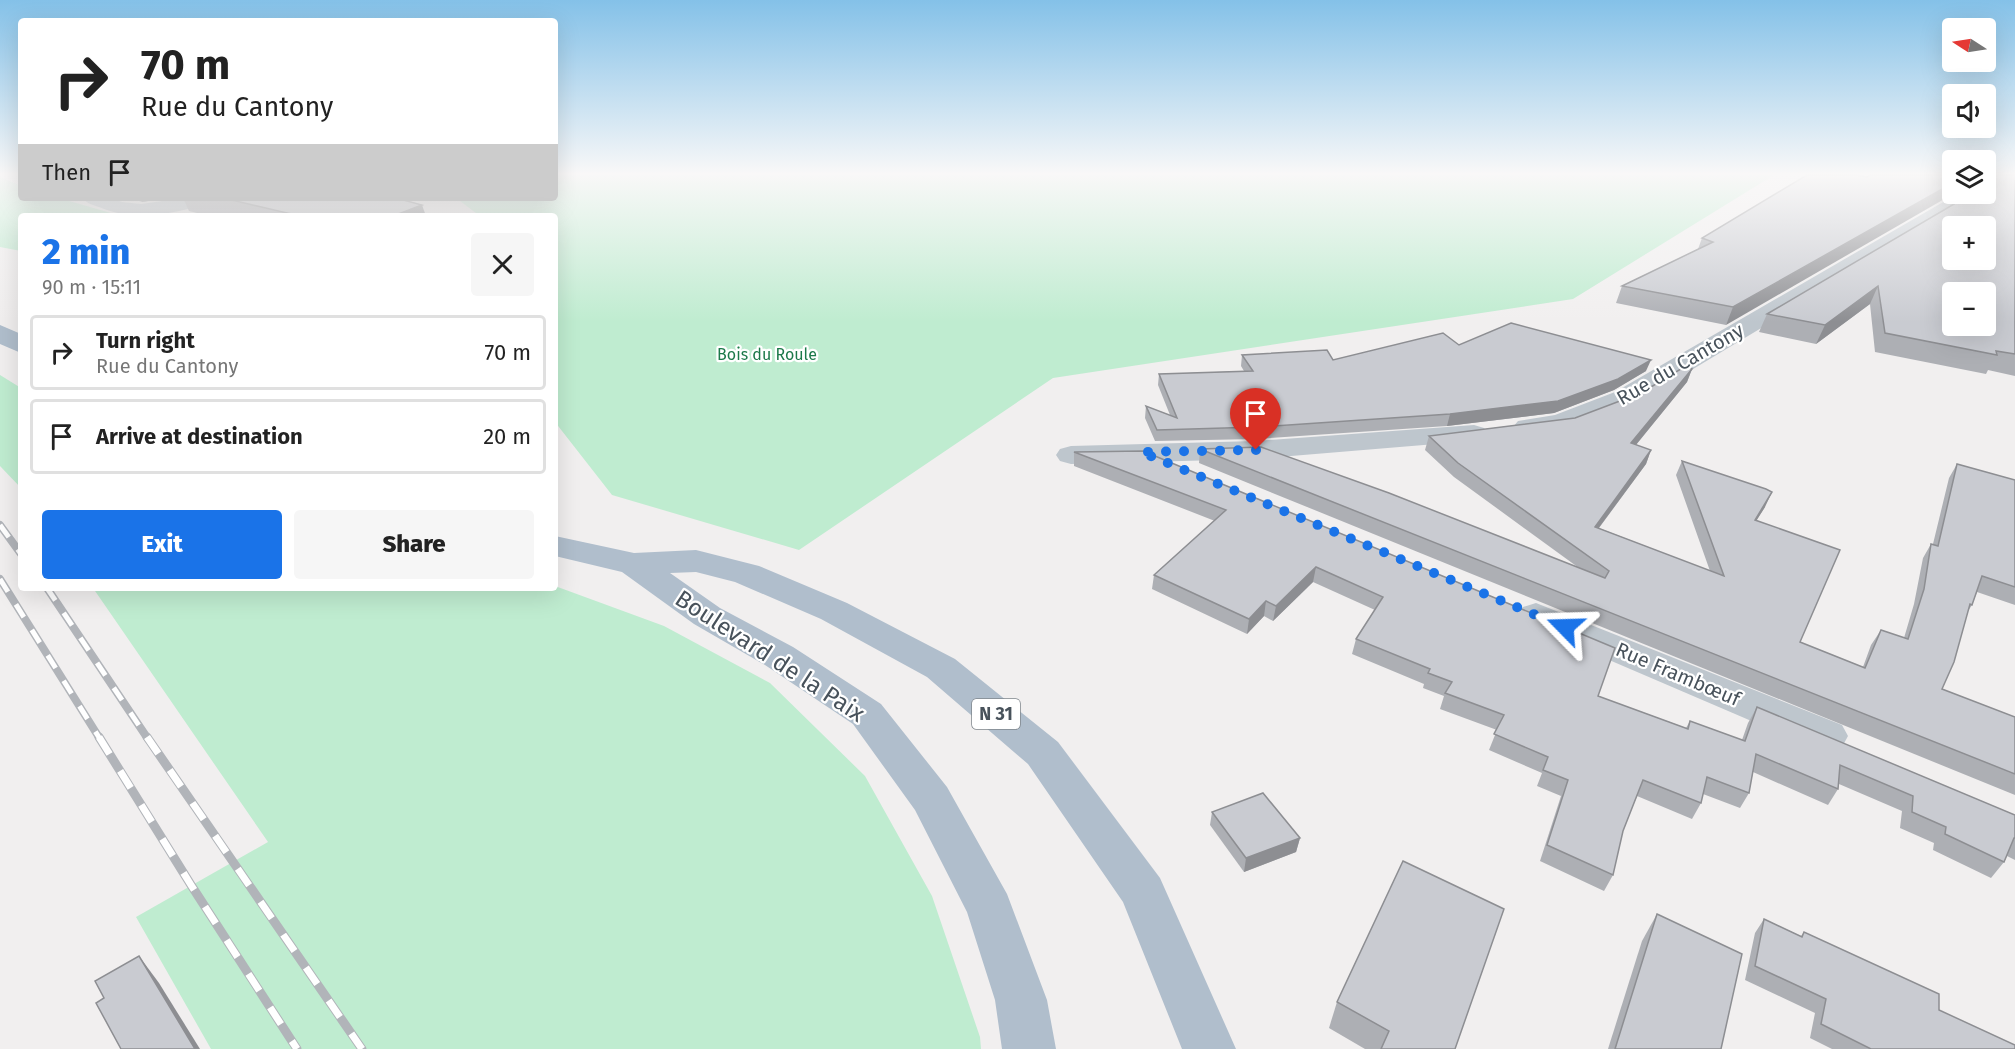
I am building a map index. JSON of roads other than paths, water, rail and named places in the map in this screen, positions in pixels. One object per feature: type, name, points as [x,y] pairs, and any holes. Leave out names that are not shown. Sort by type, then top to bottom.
[{"type":"main road","points":[[0,333],[18,343]]},
{"type":"main road","name":"Boulevard de la Paix","points":[[558,547],[634,564],[696,561],[747,574],[834,611],[941,668],[1043,753],[1143,892],[1209,1049]]},
{"type":"main road","name":"Boulevard de la Paix","points":[[634,564],[707,616],[779,656],[867,714],[932,799],[990,909],[1021,1000],[1029,1049]]},
{"type":"street","name":"Rue du Cantony","points":[[1071,455],[1256,450],[1447,437],[1560,423],[1625,398],[1919,224]]},
{"type":"street","points":[[1141,452],[1217,484]]},
{"type":"street","name":"Rue Frambœuf","points":[[1510,605],[1856,749]]},
{"type":"railway","points":[[0,525],[18,550]]},
{"type":"railway","points":[[0,579],[100,739]]},
{"type":"railway","points":[[49,591],[148,739]]},
{"type":"railway","points":[[99,737],[297,1049]]},
{"type":"railway","points":[[147,737],[362,1049]]},
{"type":"park label","name":"Bois du Roule","points":[[767,354]]}]
